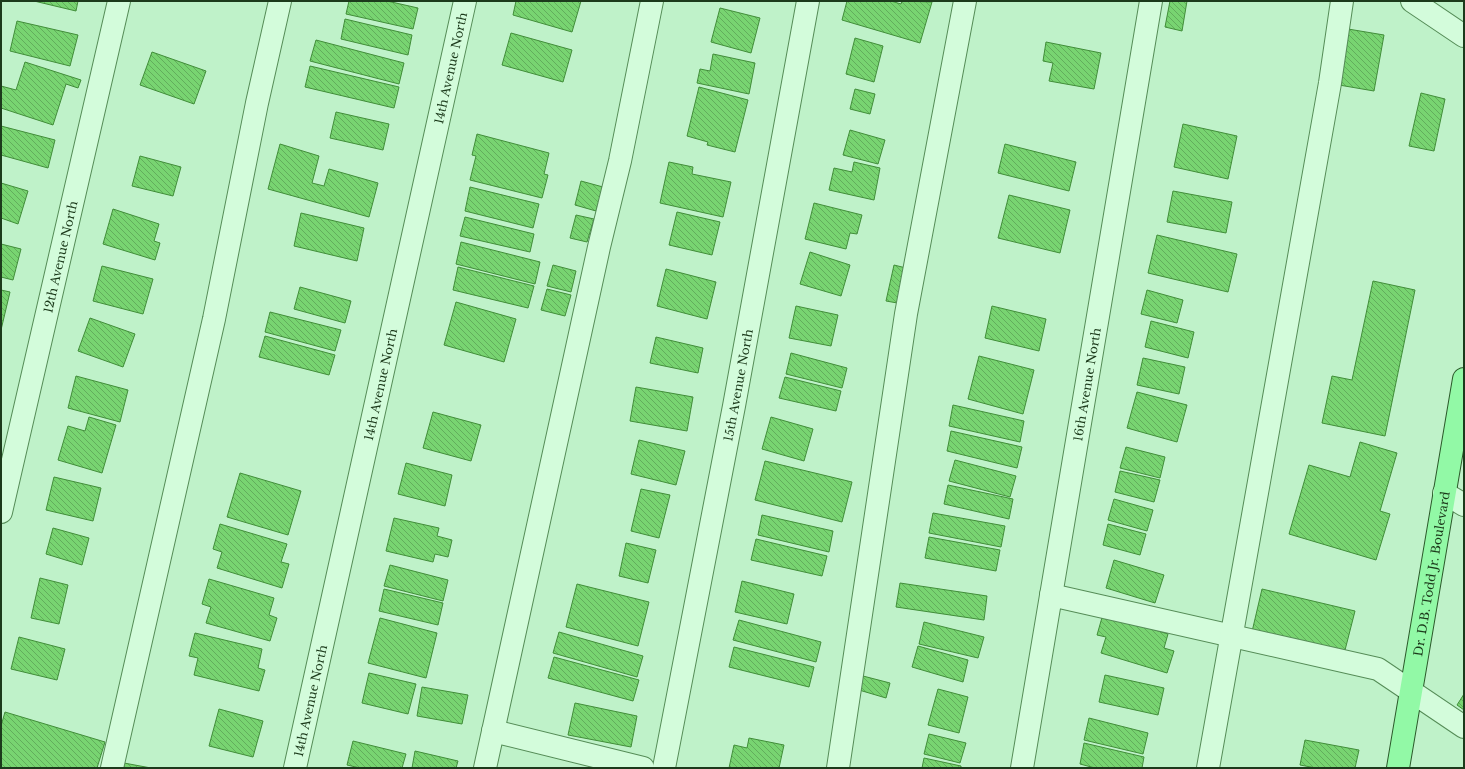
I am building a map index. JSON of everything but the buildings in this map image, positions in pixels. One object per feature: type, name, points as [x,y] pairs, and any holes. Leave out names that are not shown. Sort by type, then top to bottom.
[{"type":"main road","name":"Dr. D.B. Todd Jr. Boulevard","points":[[1398,768],[1464,379]]},
{"type":"street","name":"12th Avenue North","points":[[1,512],[119,1]]},
{"type":"street","points":[[112,768],[214,319],[257,103],[280,1]]},
{"type":"street","name":"14th Avenue North","points":[[295,768],[465,1]]},
{"type":"street","points":[[485,768],[599,247],[620,161],[652,1]]},
{"type":"street","name":"15th Avenue North","points":[[664,768],[733,414],[808,1]]},
{"type":"street","points":[[838,768],[906,314],[965,1]]},
{"type":"street","name":"16th Avenue North","points":[[1022,768],[1151,1]]},
{"type":"street","points":[[1208,768],[1330,83],[1342,1]]},
{"type":"street","points":[[1412,1],[1464,36]]},
{"type":"street","points":[[1444,493],[1464,505]]},
{"type":"street","points":[[1051,595],[1378,669],[1464,727]]},
{"type":"street","points":[[493,731],[643,768]]}]
